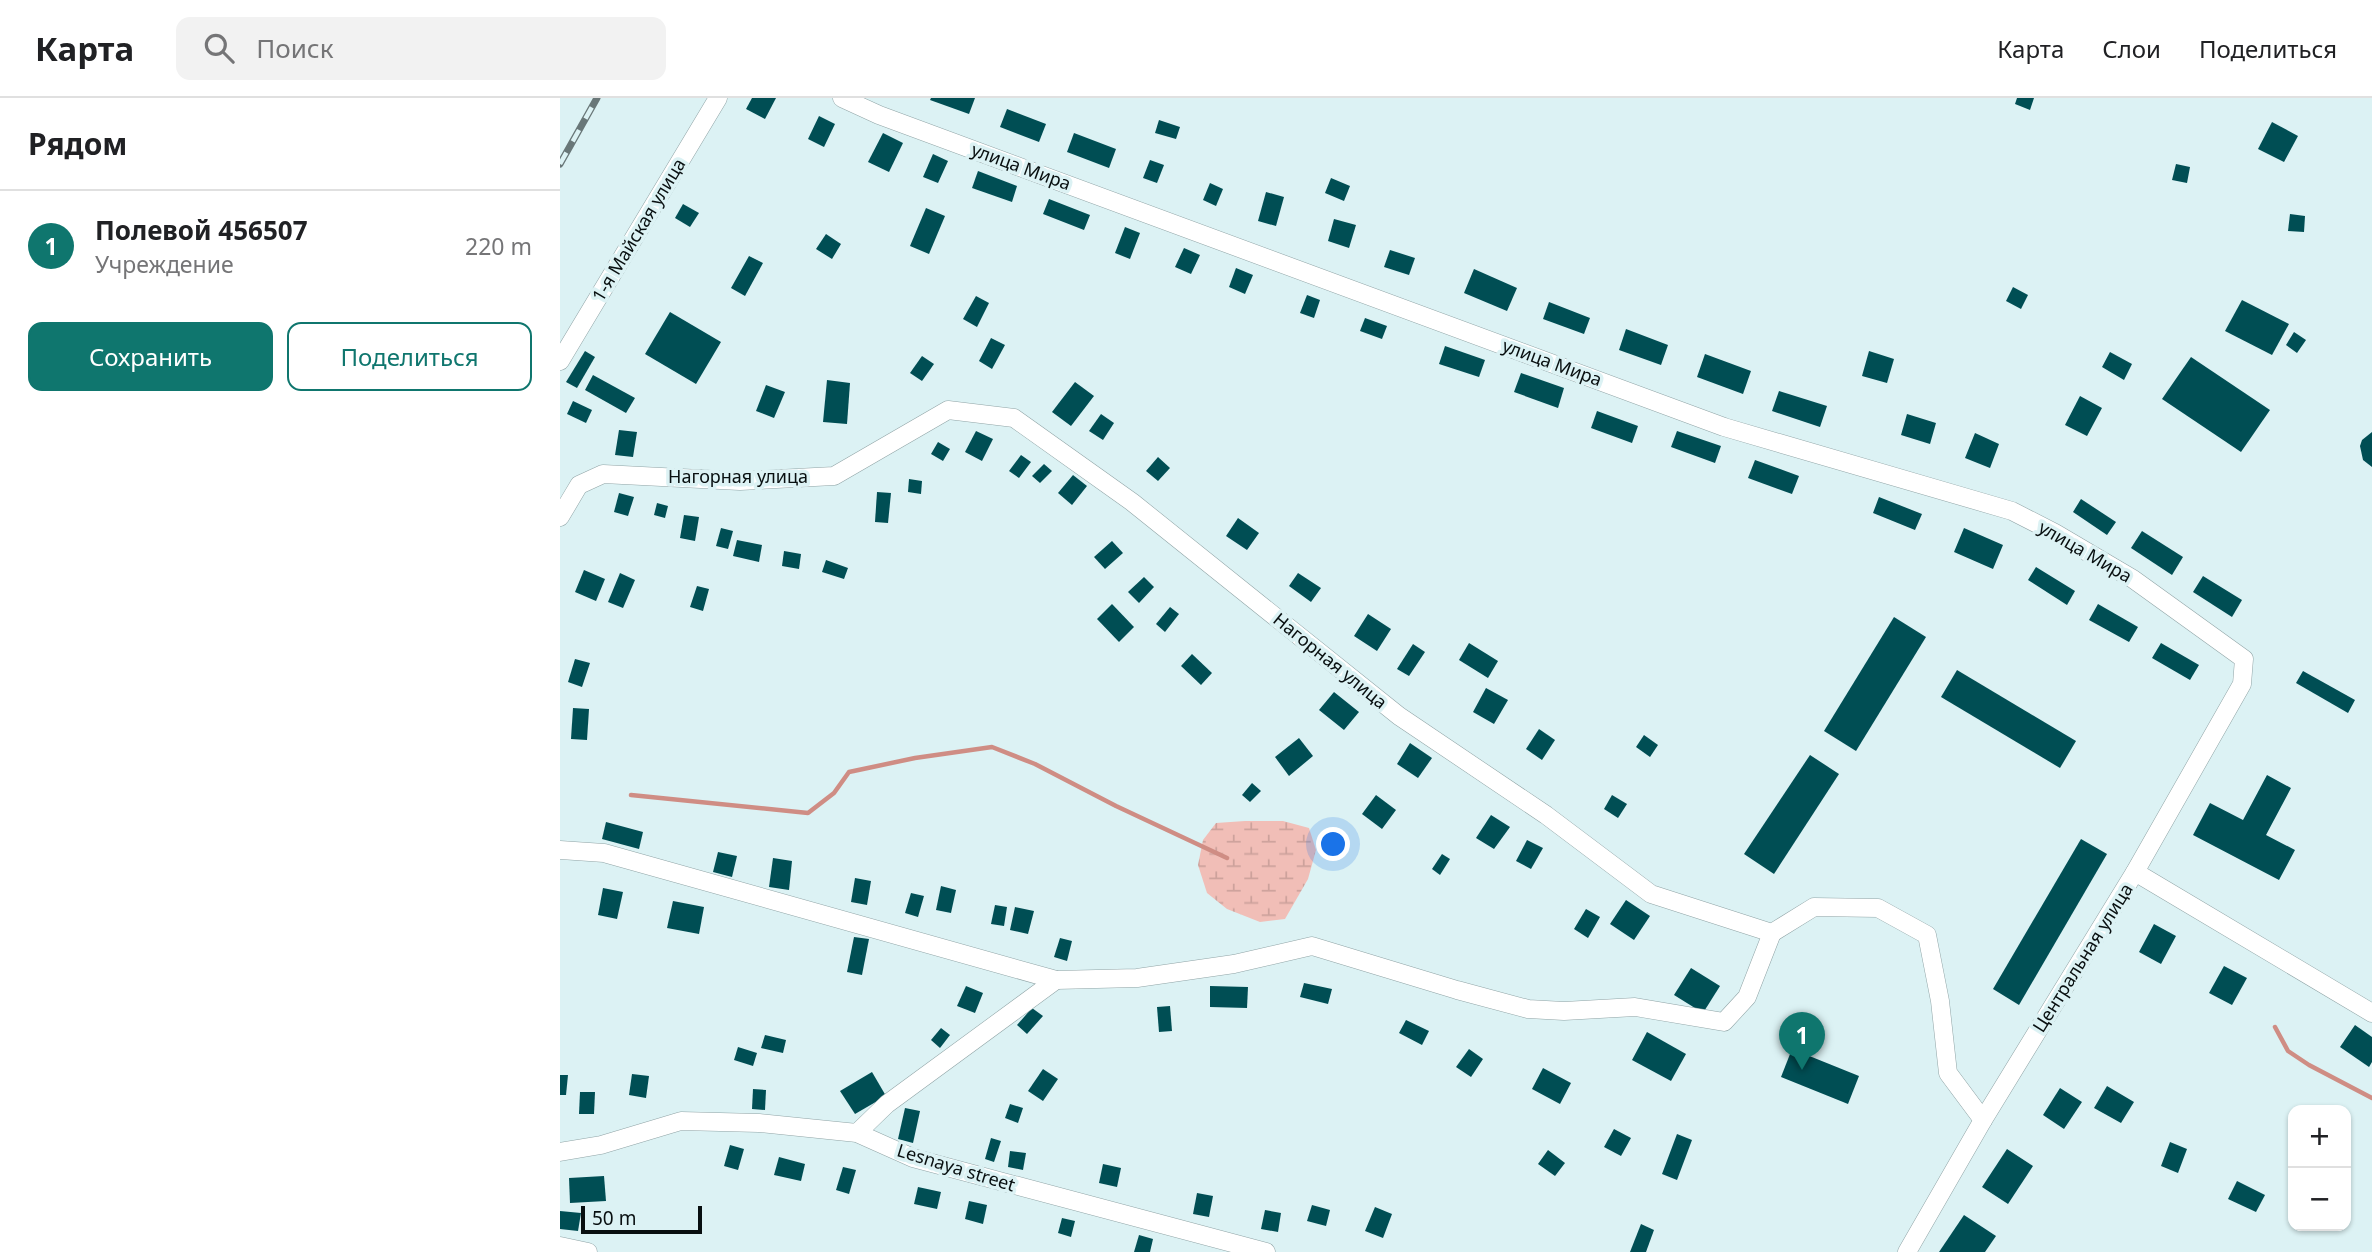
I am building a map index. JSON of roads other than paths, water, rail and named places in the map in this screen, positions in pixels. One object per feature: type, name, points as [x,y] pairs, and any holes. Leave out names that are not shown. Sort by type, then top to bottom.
[{"type":"street","name":"1-я Майская улица","points":[[560,361],[718,98]]},
{"type":"street","name":"улица Мира","points":[[842,98],[879,115],[1724,427],[2012,511],[2133,579],[2244,659]]},
{"type":"street","name":"Нагорная улица","points":[[560,517],[579,485],[603,474],[740,481],[834,476],[948,410],[1014,418],[1132,502],[1399,716],[1546,815],[1651,894],[1772,933]]},
{"type":"street","name":"Центральная улица","points":[[1907,1252],[1983,1121],[2135,872],[2242,684],[2244,659]]},
{"type":"street","points":[[560,850],[604,853],[1056,980],[1137,978],[1234,964],[1312,946],[1445,987],[1528,1009],[1564,1011],[1635,1007],[1724,1021],[1746,997],[1772,933],[1814,908],[1878,908],[1927,935],[1940,1001],[1948,1073],[1983,1121]]},
{"type":"street","points":[[2135,872],[2372,1013]]},
{"type":"street","points":[[857,1133],[887,1104],[1056,980]]},
{"type":"street","name":"Lesnaya street","points":[[560,1152],[601,1146],[681,1121],[759,1123],[857,1133],[913,1158],[1266,1252]]},
{"type":"street","points":[[560,1246],[588,1252]]},
{"type":"waterway","points":[[631,795],[808,813],[834,793],[849,772],[915,758],[992,747],[1035,764],[1116,806],[1227,858]]},
{"type":"waterway","points":[[2275,1027],[2288,1051],[2372,1098]]},
{"type":"railway","points":[[560,164],[597,98]]},
{"type":"place","name":"Полевой 456507","points":[[1802,1070]]}]
